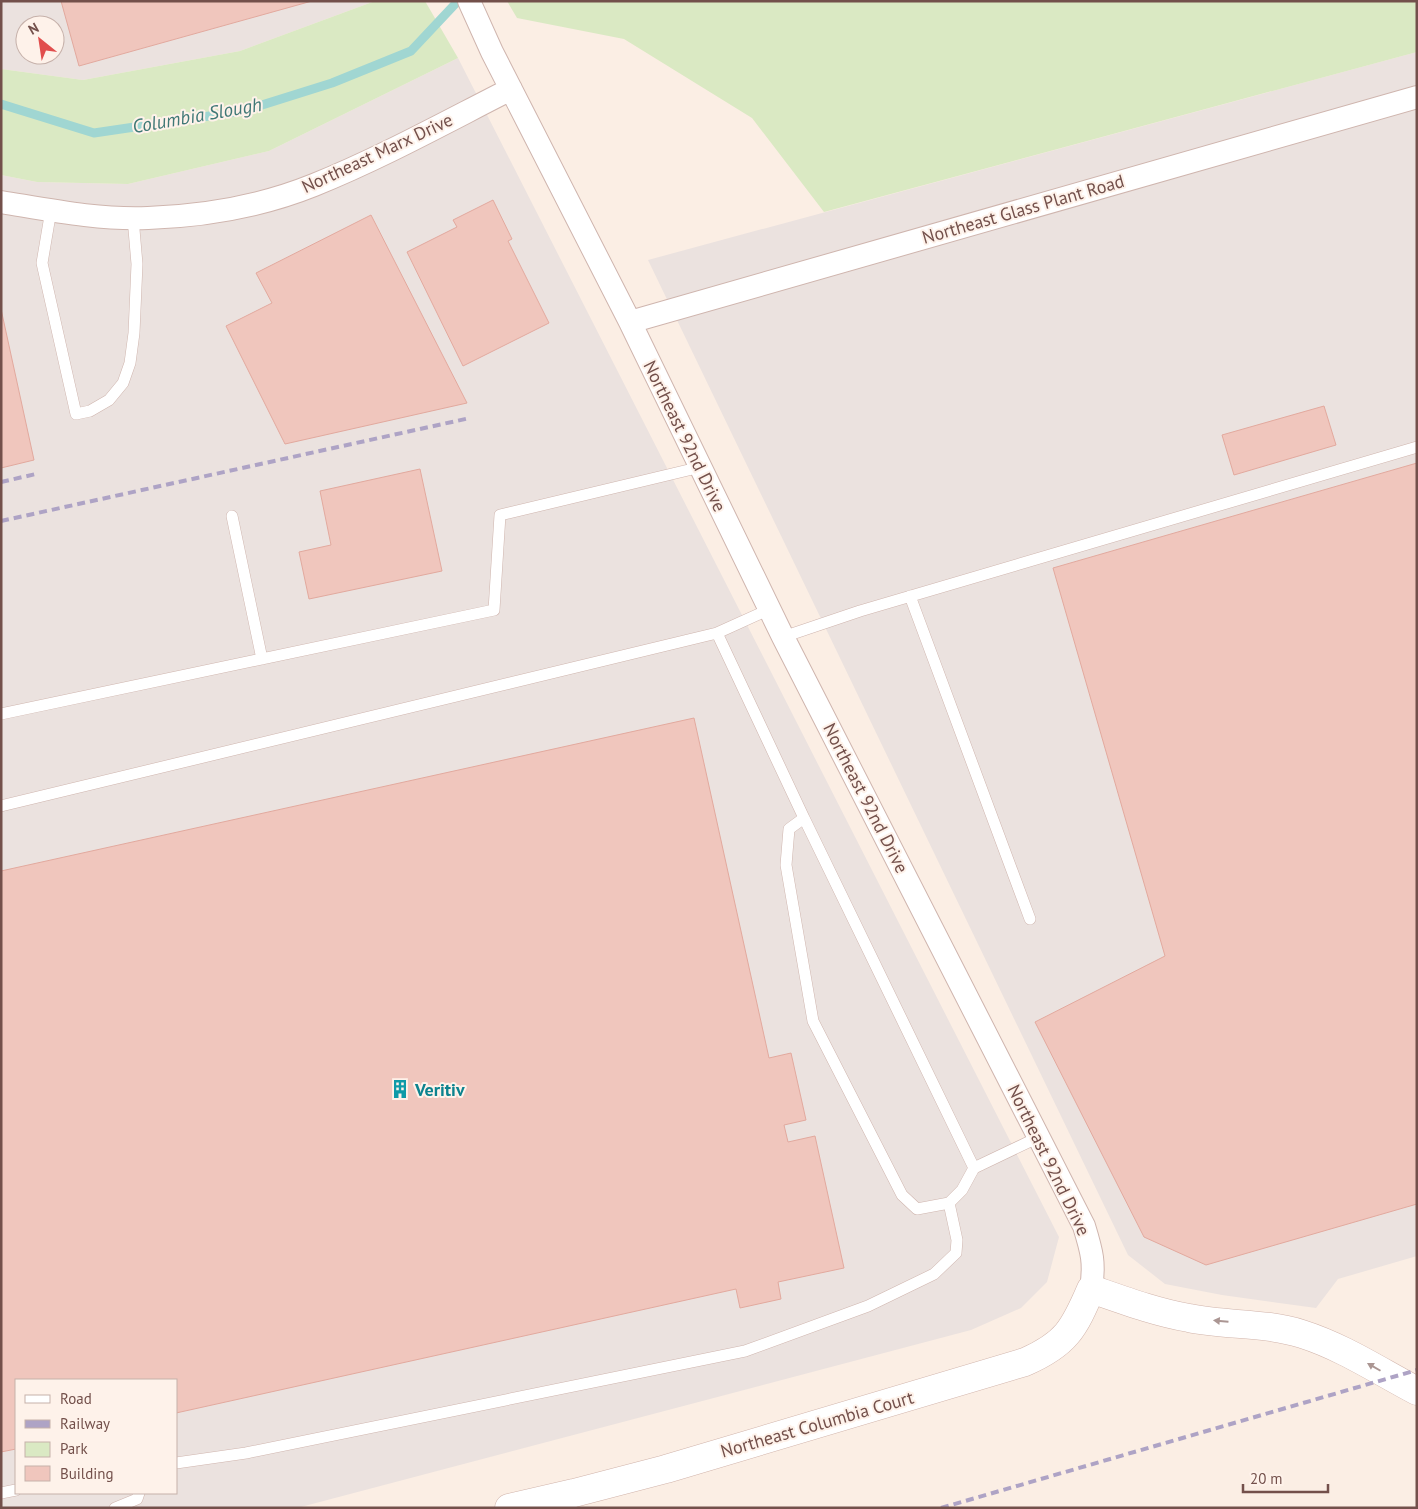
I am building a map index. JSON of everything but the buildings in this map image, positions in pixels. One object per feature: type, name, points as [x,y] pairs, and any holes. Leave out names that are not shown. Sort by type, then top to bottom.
[{"type":"street","name":"Northeast 92nd Drive","points":[[469,1],[492,52],[630,322],[783,637],[1084,1226],[1092,1250],[1094,1268],[1091,1289]]},
{"type":"street","name":"Northeast Marx Drive","points":[[1,202],[89,216],[147,218],[198,214],[261,202],[312,186],[350,169],[511,89]]},
{"type":"street","name":"Northeast Glass Plant Road","points":[[630,322],[1417,97]]},
{"type":"street","points":[[1091,1289],[1138,1305],[1190,1319],[1260,1325],[1301,1333],[1358,1358],[1417,1392]]},
{"type":"street","name":"Northeast Columbia Court","points":[[509,1508],[666,1469],[1025,1362],[1045,1353],[1058,1344],[1071,1330],[1081,1314],[1091,1289]]},
{"type":"lane","points":[[51,210],[42,263],[76,414],[90,411],[109,400],[123,383],[130,363],[134,332],[137,264],[133,218]]},
{"type":"lane","points":[[783,637],[910,596],[1417,447]]},
{"type":"lane","points":[[1,714],[494,610],[500,515],[701,467]]},
{"type":"lane","points":[[232,516],[262,659]]},
{"type":"lane","points":[[910,596],[1030,919]]},
{"type":"lane","points":[[1,806],[717,633],[770,609]]},
{"type":"lane","points":[[717,633],[804,818],[974,1168]]},
{"type":"lane","points":[[804,818],[790,829],[786,864],[813,1020],[902,1195],[917,1209],[949,1203],[962,1190],[974,1168],[1039,1137]]},
{"type":"lane","points":[[178,1463],[246,1453],[745,1351],[868,1306],[934,1274],[956,1253],[957,1240],[949,1203]]},
{"type":"lane","points":[[1,1493],[15,1490]]},
{"type":"lane","points":[[115,1508],[137,1499],[139,1494]]},
{"type":"shaded area","points":[[1,1],[375,1],[240,51],[83,80],[1,69]]},
{"type":"shaded area","points":[[1417,52],[1417,1256],[1338,1279],[1316,1308],[1222,1295],[1165,1284],[1128,1255],[648,260]]},
{"type":"shaded area","points":[[458,58],[1059,1237],[1047,1282],[1021,1308],[971,1330],[297,1508],[1,1508],[1,175],[37,182],[128,184],[269,151]]},
{"type":"green space","points":[[375,1],[425,1],[458,58],[269,151],[128,184],[37,182],[1,175],[1,69],[83,80],[240,51]]},
{"type":"green space","points":[[507,1],[1417,1],[1417,52],[824,212],[752,118],[624,39],[517,18]]},
{"type":"waterway","name":"Columbia Slough","points":[[1,104],[94,133],[243,111],[332,83],[411,51],[458,1]]},
{"type":"railway","points":[[1,521],[470,418]]},
{"type":"railway","points":[[1,482],[36,474]]},
{"type":"railway","points":[[941,1508],[1417,1370]]},
{"type":"place","name":"Veritiv","points":[[400,1089]]}]
